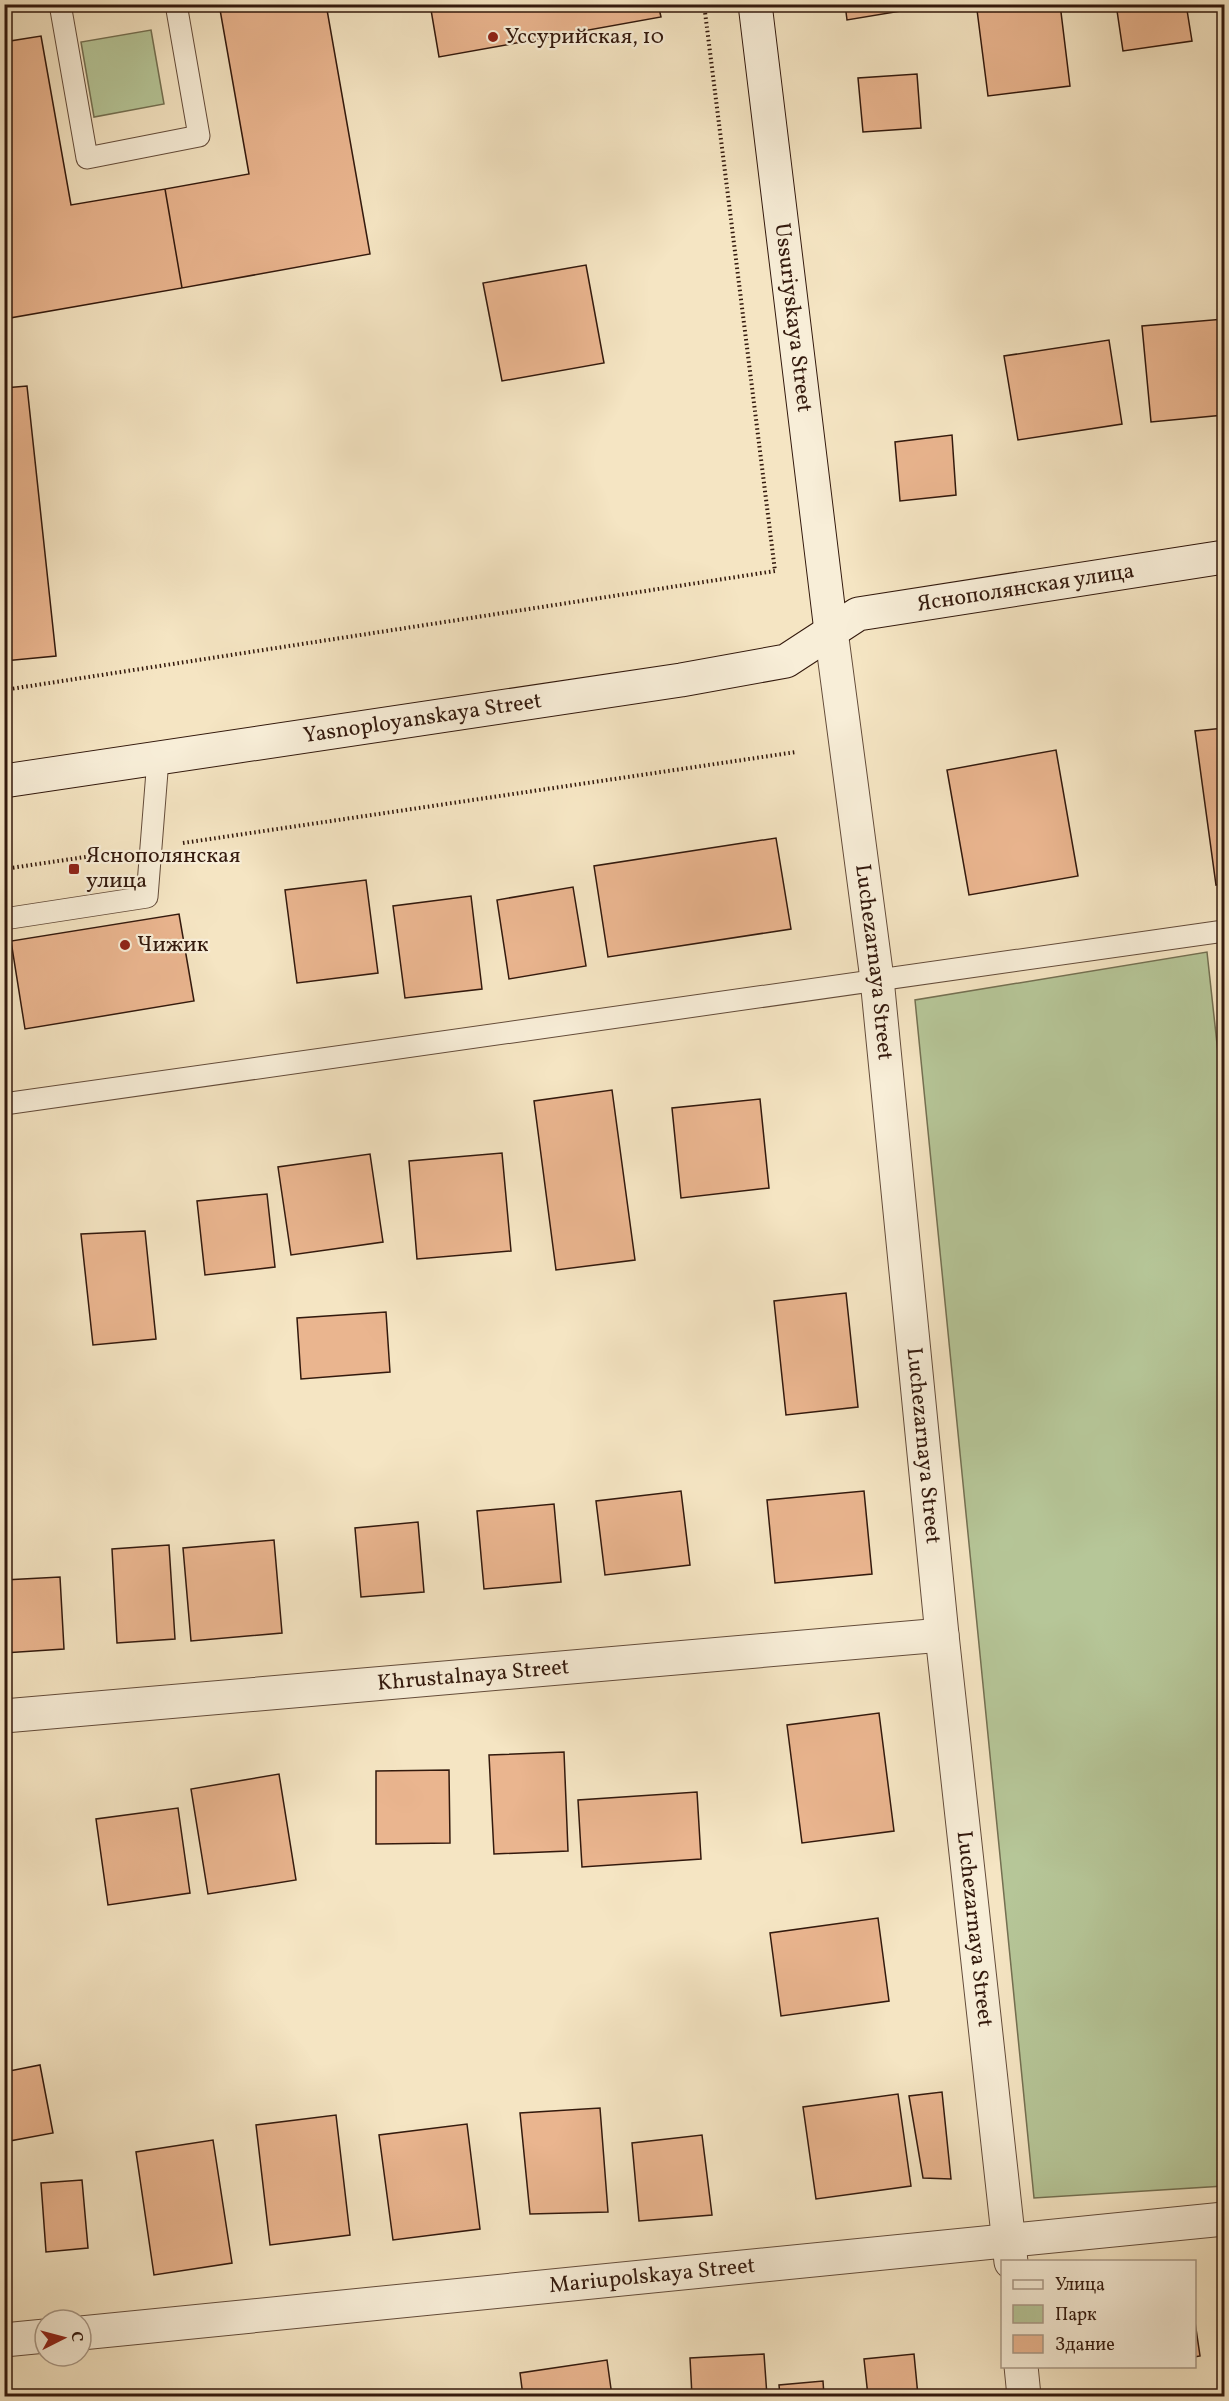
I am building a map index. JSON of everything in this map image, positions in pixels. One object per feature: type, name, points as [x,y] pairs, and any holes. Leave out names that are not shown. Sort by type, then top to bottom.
[{"type":"street","name":"Ussuriyskaya Street","points":[[755,4],[831,631]]},
{"type":"street","name":"Яснополянская улица","points":[[831,631],[858,614],[1224,557]]},
{"type":"street","name":"Yasnoployanskaya Street","points":[[4,781],[681,680],[786,661],[831,631]]},
{"type":"street","name":"Luchezarnaya Street","points":[[831,631],[877,979],[942,1635],[1010,2250]]},
{"type":"street","name":"Khrustalnaya Street","points":[[4,1716],[942,1635]]},
{"type":"street","name":"Mariupolskaya Street","points":[[93,2332],[1010,2250],[1224,2219]]},
{"type":"street","points":[[4,2340],[33,2337]]},
{"type":"street","points":[[1021,2368],[1024,2397]]},
{"type":"lane","points":[[60,4],[87,158],[199,136],[176,4]]},
{"type":"lane","points":[[4,919],[147,897],[158,759]]},
{"type":"lane","points":[[4,1104],[1224,931]]},
{"type":"path","points":[[4,690],[775,571],[704,4]]},
{"type":"path","points":[[768,522],[779,520]]},
{"type":"path","points":[[4,869],[796,752]]},
{"type":"green space","points":[[151,30],[164,104],[94,117],[81,42]]},
{"type":"green space","points":[[1207,952],[1224,1108],[1224,2186],[1034,2198],[915,1000]]},
{"type":"building","points":[[219,4],[326,4],[370,254],[182,288],[165,189],[249,174]]},
{"type":"building","name":"Уссурийская, 10","points":[[430,4],[658,4],[661,17],[439,57]]},
{"type":"building","points":[[845,4],[943,4],[847,20]]},
{"type":"building","points":[[1019,4],[1060,4],[1070,86],[988,96],[977,10]]},
{"type":"building","points":[[1116,4],[1186,4],[1192,41],[1123,51]]},
{"type":"building","points":[[41,36],[71,205],[165,189],[182,288],[4,319],[4,42]]},
{"type":"building","points":[[917,74],[921,128],[863,132],[858,78]]},
{"type":"building","points":[[586,265],[604,363],[502,381],[483,283]]},
{"type":"building","points":[[1224,319],[1224,415],[1151,422],[1142,326]]},
{"type":"building","points":[[1109,340],[1122,424],[1018,440],[1004,356]]},
{"type":"building","points":[[27,386],[56,656],[4,661],[4,388]]},
{"type":"building","points":[[952,435],[956,495],[900,501],[895,442]]},
{"type":"building","points":[[1224,728],[1224,883],[1216,885],[1195,731]]},
{"type":"building","points":[[1056,750],[1078,876],[969,895],[947,770]]},
{"type":"building","points":[[776,838],[791,929],[608,957],[594,866]]},
{"type":"building","points":[[366,880],[378,973],[297,983],[285,890]]},
{"type":"building","points":[[573,887],[586,966],[509,979],[497,900]]},
{"type":"building","points":[[471,896],[482,989],[405,998],[393,906]]},
{"type":"building","points":[[179,914],[194,1001],[25,1029],[11,941]]},
{"type":"building","points":[[612,1090],[635,1260],[556,1270],[534,1101]]},
{"type":"building","points":[[760,1099],[769,1188],[681,1198],[672,1108]]},
{"type":"building","points":[[502,1153],[511,1251],[417,1259],[409,1161]]},
{"type":"building","points":[[370,1154],[383,1242],[291,1255],[278,1167]]},
{"type":"building","points":[[267,1194],[275,1267],[205,1275],[197,1201]]},
{"type":"building","points":[[145,1231],[156,1339],[93,1345],[81,1234]]},
{"type":"building","points":[[4,1242],[11,1301],[4,1302]]},
{"type":"building","points":[[846,1293],[858,1407],[786,1415],[774,1301]]},
{"type":"building","points":[[386,1312],[390,1372],[301,1379],[297,1318]]},
{"type":"building","points":[[681,1491],[690,1565],[605,1575],[596,1501]]},
{"type":"building","points":[[864,1491],[872,1574],[775,1583],[767,1500]]},
{"type":"building","points":[[554,1504],[561,1582],[484,1589],[477,1511]]},
{"type":"building","points":[[418,1522],[424,1592],[361,1597],[355,1528]]},
{"type":"building","points":[[274,1540],[282,1633],[191,1641],[183,1548]]},
{"type":"building","points":[[169,1545],[175,1639],[117,1643],[112,1549]]},
{"type":"building","points":[[60,1577],[64,1649],[4,1653],[4,1580]]},
{"type":"building","points":[[879,1713],[894,1831],[802,1843],[787,1725]]},
{"type":"building","points":[[564,1752],[568,1851],[494,1854],[489,1755]]},
{"type":"building","points":[[449,1770],[450,1843],[376,1844],[376,1771]]},
{"type":"building","points":[[279,1774],[296,1880],[208,1894],[191,1789]]},
{"type":"building","points":[[697,1792],[701,1859],[582,1867],[578,1800]]},
{"type":"building","points":[[178,1808],[190,1893],[108,1905],[96,1819]]},
{"type":"building","points":[[878,1918],[889,2001],[781,2016],[770,1933]]},
{"type":"building","points":[[40,2065],[53,2133],[4,2142],[4,2072]]},
{"type":"building","points":[[942,2092],[951,2179],[923,2178],[909,2096]]},
{"type":"building","points":[[898,2094],[911,2186],[816,2199],[803,2107]]},
{"type":"building","points":[[600,2108],[608,2212],[530,2214],[520,2113]]},
{"type":"building","points":[[336,2115],[350,2235],[270,2245],[256,2125]]},
{"type":"building","points":[[467,2124],[480,2229],[393,2240],[379,2135]]},
{"type":"building","points":[[702,2135],[712,2215],[639,2221],[632,2143]]},
{"type":"building","points":[[213,2140],[232,2263],[154,2275],[136,2152]]},
{"type":"building","points":[[82,2180],[88,2248],[46,2252],[41,2183]]},
{"type":"building","points":[[1196,2329],[1200,2356],[1196,2357]]},
{"type":"building","points":[[764,2354],[767,2396],[692,2396],[690,2358]]},
{"type":"building","points":[[914,2354],[918,2396],[868,2396],[864,2359]]},
{"type":"building","points":[[607,2360],[612,2396],[523,2396],[520,2373]]},
{"type":"building","points":[[823,2381],[824,2396],[780,2396],[779,2385]]},
{"type":"place","name":"Уссурийская, 10","points":[[493,37]]},
{"type":"place","name":"Яснополянская улица","points":[[74,869]]},
{"type":"place","name":"Чижик","points":[[125,945]]}]
